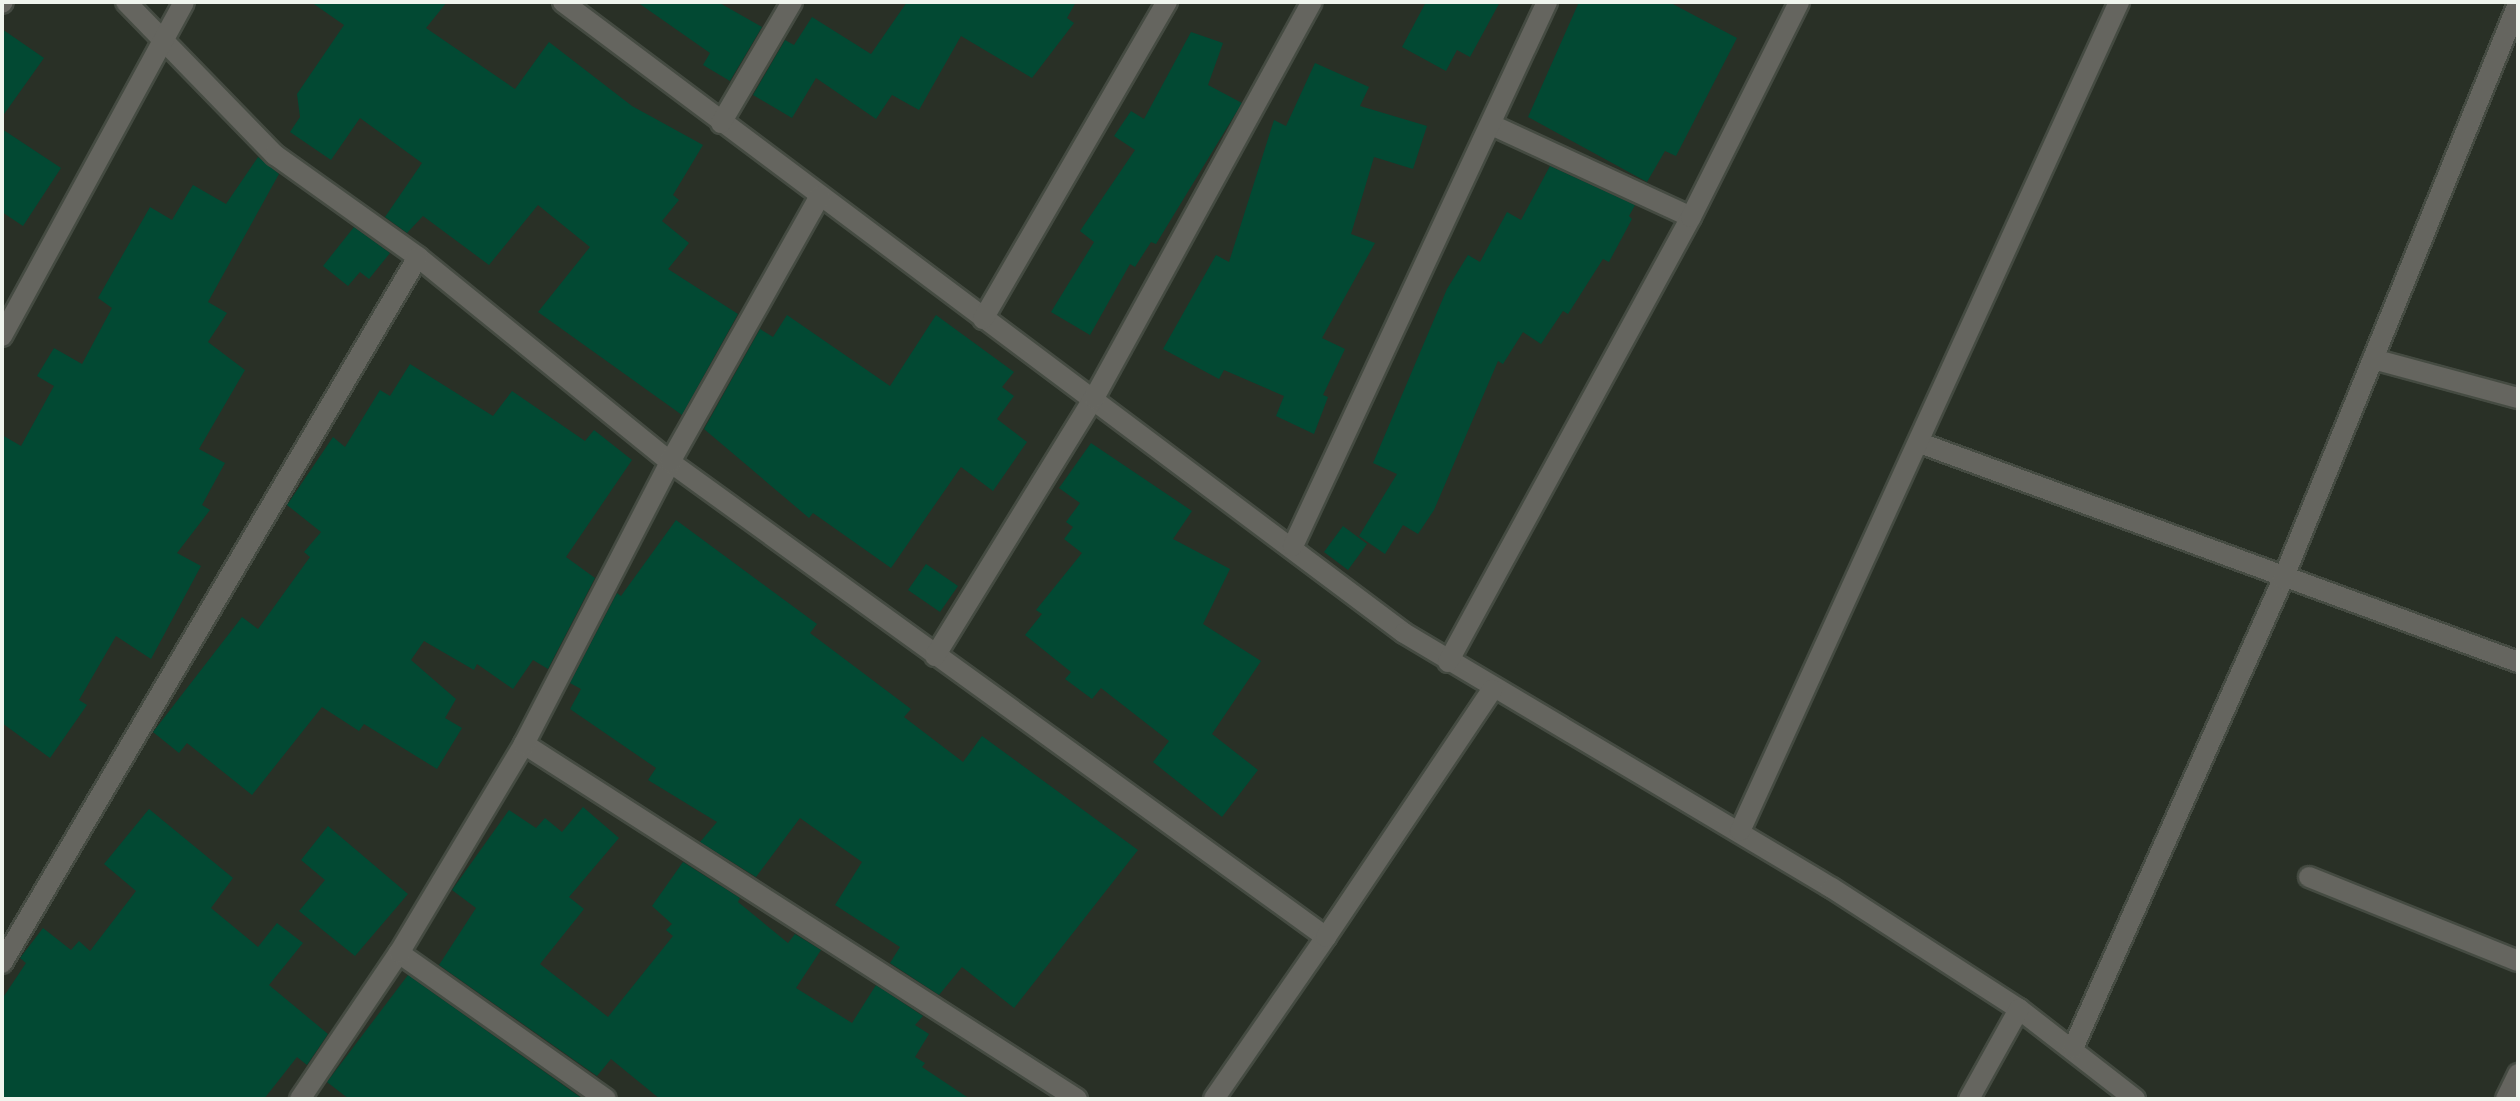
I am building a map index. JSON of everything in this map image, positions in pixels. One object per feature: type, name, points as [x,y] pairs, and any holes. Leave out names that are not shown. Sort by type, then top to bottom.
[{"type":"street","points":[[126,2],[275,155],[418,257],[670,462],[1326,937]]},
{"type":"street","points":[[2,336],[7,311],[184,2]]},
{"type":"street","points":[[563,2],[983,319],[1448,662],[1740,831],[2019,1009],[2135,1099]]},
{"type":"street","points":[[721,123],[792,2]]},
{"type":"street","points":[[983,319],[1167,2]]},
{"type":"street","points":[[935,656],[1094,398],[1312,2]]},
{"type":"street","points":[[1293,546],[1547,2]]},
{"type":"street","points":[[1448,662],[1691,217],[1799,2]]},
{"type":"street","points":[[1740,831],[2119,2]]},
{"type":"street","points":[[2073,1048],[2283,579],[2518,4]]},
{"type":"street","points":[[1492,125],[1691,217]]},
{"type":"street","points":[[300,1099],[399,953],[524,744],[670,462],[820,196]]},
{"type":"street","points":[[2,963],[418,257]]},
{"type":"street","points":[[2373,359],[2518,398]]},
{"type":"street","points":[[1920,443],[2283,579],[2518,662]]},
{"type":"street","points":[[1214,1099],[1492,690]]},
{"type":"street","points":[[524,744],[1077,1099]]},
{"type":"street","points":[[2309,877],[2518,961]]},
{"type":"street","points":[[399,953],[606,1099]]},
{"type":"street","points":[[1969,1099],[2019,1009]]},
{"type":"street","points":[[2506,1099],[2518,1074]]},
{"type":"building","points":[[311,2],[447,2],[426,28],[515,89],[549,42],[632,106],[703,145],[673,195],[679,200],[662,221],[689,243],[668,269],[738,314],[682,415],[538,312],[590,247],[538,205],[489,265],[423,216],[407,233],[385,217],[422,163],[360,118],[331,160],[290,132],[300,117],[297,94],[344,25]]},
{"type":"building","points":[[637,2],[718,2],[762,27],[730,81],[703,65],[710,53]]},
{"type":"building","points":[[907,2],[1076,2],[1067,18],[1074,23],[1032,78],[961,36],[919,110],[892,95],[876,119],[816,78],[792,118],[753,95],[785,40],[794,45],[812,17],[871,54]]},
{"type":"building","points":[[1426,2],[1500,2],[1470,57],[1457,50],[1446,71],[1402,47]]},
{"type":"building","points":[[1579,2],[1669,2],[1737,38],[1676,156],[1665,151],[1647,182],[1528,117]]},
{"type":"building","points":[[2,29],[44,58],[2,117]]},
{"type":"building","points":[[1191,32],[1223,43],[1208,85],[1242,103],[1156,244],[1151,242],[1135,267],[1130,264],[1090,335],[1051,312],[1094,242],[1080,231],[1135,150],[1114,136],[1131,111],[1144,119]]},
{"type":"building","points":[[1315,63],[1369,87],[1360,106],[1427,126],[1413,169],[1374,157],[1351,234],[1375,243],[1322,338],[1345,349],[1323,395],[1328,397],[1314,434],[1276,416],[1284,396],[1224,370],[1219,379],[1163,349],[1216,255],[1229,262],[1274,120],[1286,126]]},
{"type":"building","points":[[2,129],[61,168],[23,226],[2,212]]},
{"type":"building","points":[[258,157],[279,174],[208,302],[227,313],[208,342],[245,370],[199,449],[225,463],[202,505],[210,510],[177,553],[201,566],[151,659],[116,636],[79,700],[87,705],[50,758],[2,723],[2,435],[21,446],[54,386],[37,376],[54,348],[82,364],[112,308],[98,298],[150,207],[172,220],[193,185],[226,204]]},
{"type":"building","points":[[1550,166],[1635,205],[1629,216],[1632,219],[1609,262],[1603,259],[1568,314],[1563,311],[1541,344],[1523,332],[1503,364],[1498,361],[1434,510],[1418,534],[1403,525],[1385,554],[1359,536],[1397,474],[1373,463],[1447,289],[1468,255],[1480,262],[1507,212],[1521,220]]},
{"type":"building","points":[[354,227],[390,253],[369,279],[360,272],[348,286],[323,266]]},
{"type":"building","points":[[787,315],[890,386],[936,315],[1014,372],[1002,387],[1014,396],[997,419],[1027,442],[993,491],[961,467],[891,568],[813,513],[809,518],[704,429],[760,329],[773,337]]},
{"type":"building","points":[[410,364],[493,416],[512,391],[585,441],[594,430],[632,460],[566,557],[595,578],[548,669],[533,660],[513,689],[477,664],[474,670],[424,641],[411,660],[456,699],[445,718],[462,728],[437,769],[364,724],[359,731],[322,707],[252,795],[187,743],[179,753],[153,732],[242,617],[258,629],[310,557],[304,552],[321,532],[287,505],[333,437],[345,447],[380,390],[390,396]]},
{"type":"building","points":[[1091,443],[1192,511],[1173,539],[1230,569],[1203,624],[1261,661],[1212,734],[1258,770],[1222,817],[1153,762],[1169,741],[1101,688],[1092,699],[1065,679],[1071,672],[1025,635],[1042,614],[1036,610],[1082,553],[1064,539],[1073,527],[1066,522],[1080,503],[1059,488]]},
{"type":"building","points":[[676,520],[817,624],[810,633],[911,709],[904,717],[963,762],[982,736],[1138,850],[1014,1008],[962,967],[939,995],[890,963],[900,947],[835,905],[862,862],[800,818],[756,877],[700,842],[717,822],[648,780],[656,768],[570,709],[581,689],[570,683],[617,593],[621,596]]},
{"type":"building","points":[[1343,526],[1367,544],[1348,570],[1324,552]]},
{"type":"building","points":[[926,564],[958,586],[940,612],[908,590]]},
{"type":"building","points":[[583,807],[619,838],[569,897],[584,909],[540,964],[608,1017],[673,936],[666,930],[672,924],[652,906],[683,862],[740,898],[738,902],[788,943],[795,934],[821,950],[796,988],[852,1023],[876,985],[923,1016],[915,1025],[929,1034],[915,1057],[925,1063],[922,1067],[970,1099],[660,1099],[611,1059],[597,1076],[439,965],[476,908],[452,890],[509,810],[536,828],[545,818],[562,832]]},
{"type":"building","points":[[149,809],[233,878],[211,908],[258,947],[277,923],[303,943],[269,985],[328,1034],[307,1065],[297,1057],[264,1099],[2,1099],[2,999],[26,963],[20,958],[43,928],[71,950],[79,941],[90,951],[136,891],[104,864]]},
{"type":"building","points":[[328,826],[408,894],[355,956],[299,911],[325,880],[301,860]]},
{"type":"building","points":[[408,975],[580,1097],[349,1099],[327,1082]]}]
